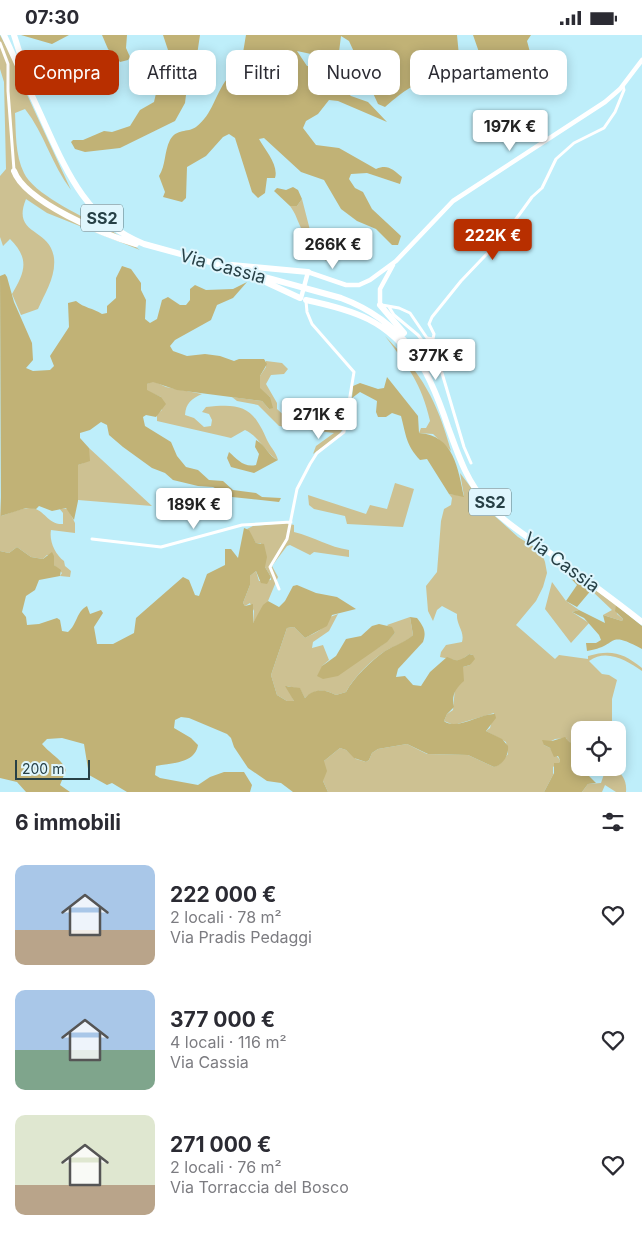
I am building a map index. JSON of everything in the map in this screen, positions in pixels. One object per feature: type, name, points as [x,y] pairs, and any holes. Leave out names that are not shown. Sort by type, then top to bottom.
[{"type":"highway","name":"Via Cassia","points":[[6,35],[15,53]]},
{"type":"highway","name":"Via Cassia","points":[[6,35],[67,172],[82,197],[100,217],[120,231],[160,249],[297,283]]},
{"type":"highway","points":[[14,35],[19,50]]},
{"type":"highway","name":"Via Cassia","points":[[36,95],[74,178],[90,201],[121,228],[146,241],[357,301],[389,320],[404,333],[430,370],[464,461],[482,493],[509,519],[642,617]]},
{"type":"highway","points":[[14,171],[26,190],[53,207],[112,237],[160,249]]},
{"type":"highway","points":[[232,265],[308,272]]},
{"type":"highway","points":[[240,270],[303,299],[352,311],[382,326],[412,357],[438,397]]},
{"type":"highway","name":"Via Cassia","points":[[310,287],[355,303],[389,324],[402,336],[416,355],[438,397],[463,467],[476,489],[494,512],[642,622]]},
{"type":"highway","points":[[380,305],[404,333]]},
{"type":"street","points":[[0,43],[8,64],[8,91],[14,171]]},
{"type":"street","points":[[279,589],[270,567],[286,541],[297,489],[318,451],[341,436],[345,430],[348,403],[355,377],[353,369],[310,322],[303,299],[308,272],[341,284],[355,285],[370,280],[396,261],[453,201],[604,102],[623,86],[642,60]]},
{"type":"street","points":[[396,261],[381,284],[380,305],[410,313],[427,338],[433,339],[434,335],[430,324],[432,317],[506,234],[532,197],[542,188],[550,169],[560,155],[574,143],[596,134],[607,125],[620,103],[624,90],[623,86]]},
{"type":"street","points":[[389,306],[393,314],[418,335],[439,363],[464,447],[471,463]]},
{"type":"street","points":[[92,539],[161,547],[246,525],[291,522]]},
{"type":"shaded area","points":[[0,35],[15,62],[15,95],[27,95],[71,190],[58,170],[38,128],[25,109],[15,113],[16,136],[21,166],[29,181],[57,203],[99,225],[100,223],[140,250],[47,213],[26,199],[23,219],[27,226],[46,241],[51,248],[54,265],[49,285],[38,309],[21,315],[12,294],[20,279],[23,259],[21,253],[10,239],[3,246],[0,237],[0,176],[6,169],[4,82],[0,69]]},
{"type":"shaded area","points":[[21,35],[69,35],[52,44]]},
{"type":"shaded area","points":[[102,35],[127,35],[126,48],[129,55],[128,60],[120,62],[119,50],[108,49]]},
{"type":"shaded area","points":[[163,35],[200,35],[198,50],[168,50]]},
{"type":"shaded area","points":[[246,35],[457,35],[458,50],[410,50],[410,89],[385,107],[378,104],[374,95],[400,95],[400,50],[353,50],[349,41],[341,36],[339,50],[308,50],[308,53],[298,50],[243,50]]},
{"type":"shaded area","points":[[473,35],[531,35],[527,41],[529,50],[478,50]]},
{"type":"shaded area","points":[[298,52],[308,66],[308,95],[350,95],[368,102],[387,122],[338,101],[329,100],[318,114],[306,121],[303,128],[316,145],[339,148],[376,169],[387,167],[402,177],[400,184],[367,173],[351,174],[349,179],[355,188],[363,192],[372,209],[401,236],[398,245],[392,245],[376,229],[357,221],[341,209],[324,180],[301,172],[264,138],[259,139],[271,158],[276,173],[275,178],[267,178],[265,193],[258,198],[252,192],[235,138],[229,134],[223,137],[206,156],[187,167],[186,198],[182,202],[163,197],[165,192],[159,176],[170,140],[179,132],[193,129],[202,122],[226,80],[226,95],[298,95]]},
{"type":"shaded area","points":[[156,95],[186,95],[185,103],[175,121],[120,148],[85,152],[75,149],[71,142],[73,140],[83,140],[104,131],[112,132],[130,126],[140,110],[154,102]]},
{"type":"shaded area","points":[[293,187],[298,190],[302,199],[297,206],[290,206],[274,191],[277,188],[286,190]]},
{"type":"shaded area","points":[[302,199],[311,234],[327,258],[326,261],[306,237],[290,206],[297,206]]},
{"type":"shaded area","points":[[122,266],[131,269],[141,283],[141,290],[146,300],[145,319],[150,323],[157,319],[162,300],[168,297],[180,305],[186,305],[190,300],[190,289],[195,285],[206,290],[233,289],[247,282],[233,298],[217,305],[211,320],[175,340],[170,346],[173,351],[187,356],[205,354],[220,356],[234,361],[239,359],[264,359],[267,364],[260,376],[260,388],[270,397],[273,408],[269,409],[262,401],[177,390],[153,382],[147,384],[147,390],[161,397],[166,404],[156,417],[146,415],[143,417],[145,426],[171,442],[177,456],[186,467],[198,470],[209,480],[223,481],[233,490],[256,493],[262,497],[281,498],[279,502],[232,497],[213,487],[198,486],[173,480],[165,473],[152,468],[123,447],[109,435],[107,425],[101,422],[90,430],[80,433],[80,438],[89,448],[90,461],[78,465],[78,501],[74,520],[66,508],[52,511],[39,506],[36,509],[26,508],[1,516],[0,276],[5,274],[7,277],[14,302],[32,343],[33,360],[26,368],[33,371],[50,370],[54,366],[50,356],[69,327],[68,303],[76,301],[102,314],[107,313],[107,306],[116,298],[116,278]]},
{"type":"shaded area","points":[[385,336],[409,363],[427,389],[440,417],[451,451],[433,434],[419,433],[421,428],[426,428],[430,421],[423,396],[413,375]]},
{"type":"shaded area","points":[[266,361],[282,363],[288,369],[284,374],[271,375],[266,384],[277,403],[277,409],[290,419],[314,426],[339,424],[344,402],[346,402],[345,422],[340,434],[313,454],[316,446],[334,433],[279,426],[258,405],[237,401],[232,397],[262,401],[269,409],[270,397],[260,389],[260,376],[266,367]]},
{"type":"shaded area","points":[[387,377],[418,416],[419,433],[431,435],[447,447],[456,465],[464,497],[449,494],[427,459],[420,460],[415,455],[407,439],[401,416],[392,413],[386,417],[378,417],[376,412],[377,401],[360,392],[352,398],[353,386],[360,383],[378,389],[384,388]]},
{"type":"shaded area","points":[[153,381],[166,387],[202,394],[190,402],[185,415],[194,418],[204,427],[211,426],[212,420],[209,414],[202,412],[206,407],[229,406],[245,410],[257,420],[278,460],[255,437],[245,430],[231,438],[157,421],[157,414],[162,410],[161,397],[147,391],[147,384]]},
{"type":"shaded area","points":[[256,440],[278,460],[254,473],[231,467],[227,458],[229,452],[244,464],[256,465],[259,454],[255,447]]},
{"type":"shaded area","points":[[89,448],[152,506],[78,500],[78,465],[83,463]]},
{"type":"shaded area","points":[[460,473],[488,510],[518,537],[541,551],[547,573],[543,587],[536,601],[516,625],[555,659],[559,655],[588,659],[588,656],[610,653],[629,659],[642,668],[642,671],[617,657],[596,657],[589,661],[602,674],[609,675],[617,680],[612,699],[612,721],[571,721],[571,742],[568,742],[566,738],[555,739],[544,745],[550,748],[560,760],[553,767],[553,775],[544,792],[328,792],[323,781],[324,761],[340,748],[346,750],[356,759],[366,762],[372,753],[378,749],[407,744],[427,754],[468,755],[494,767],[500,764],[508,754],[506,742],[486,731],[490,728],[494,713],[454,725],[444,721],[447,714],[453,710],[455,688],[463,679],[463,667],[470,665],[473,655],[469,654],[460,661],[440,657],[446,645],[462,642],[463,638],[457,614],[442,606],[437,610],[433,621],[428,611],[426,586],[437,572],[441,521],[444,509],[451,505],[452,498],[449,494],[464,496]]},
{"type":"shaded area","points":[[395,483],[414,489],[403,527],[347,524],[345,516],[314,509],[309,505],[308,495],[366,514],[370,505],[387,509]]},
{"type":"shaded area","points":[[0,497],[1,516],[21,509],[32,508],[40,511],[50,520],[63,524],[63,513],[59,508],[68,509],[75,523],[75,533],[51,530],[51,534],[55,551],[64,561],[65,566],[71,571],[70,577],[60,576],[62,573],[54,565],[54,556],[47,555],[43,559],[31,557],[17,547],[9,553],[0,551]]},
{"type":"shaded area","points":[[286,523],[294,525],[294,532],[335,547],[349,550],[349,557],[314,552],[310,555],[290,545],[287,546],[272,566],[278,577],[268,601],[253,623],[254,611],[250,603],[245,606],[243,603],[250,585],[250,576],[256,571],[259,581],[271,580],[271,577],[265,567],[261,543],[256,543],[247,529],[253,526]]},
{"type":"shaded area","points":[[244,528],[249,530],[256,543],[264,544],[267,557],[265,567],[271,577],[267,584],[261,583],[256,571],[250,576],[250,585],[243,603],[245,606],[253,604],[253,623],[263,605],[268,601],[279,607],[285,601],[293,586],[297,585],[316,593],[337,597],[356,609],[332,615],[327,626],[305,638],[294,627],[287,628],[271,675],[277,695],[287,701],[294,701],[285,686],[300,688],[305,698],[316,691],[336,695],[346,692],[358,675],[374,660],[385,651],[413,635],[410,617],[417,618],[424,629],[423,642],[398,669],[396,677],[405,676],[413,685],[421,686],[430,672],[447,657],[459,660],[469,654],[473,655],[475,659],[470,665],[463,667],[464,681],[455,692],[453,699],[454,707],[447,714],[444,721],[449,724],[455,724],[495,714],[496,718],[486,731],[502,739],[508,746],[503,762],[494,767],[468,755],[428,754],[407,744],[378,749],[372,753],[366,762],[354,758],[346,750],[340,748],[324,761],[327,771],[323,781],[328,792],[293,792],[281,783],[267,781],[248,768],[227,734],[189,718],[181,717],[175,720],[174,728],[191,738],[198,745],[196,751],[187,759],[156,766],[155,775],[160,778],[198,785],[210,777],[224,772],[244,772],[252,785],[250,792],[127,792],[112,783],[107,785],[89,775],[84,744],[62,738],[47,739],[42,744],[64,766],[66,770],[60,785],[70,792],[26,792],[17,782],[0,778],[0,551],[9,553],[17,547],[31,557],[43,559],[52,552],[54,565],[61,570],[60,576],[39,580],[35,590],[26,596],[22,612],[26,617],[27,625],[39,624],[57,618],[60,620],[62,631],[68,632],[87,606],[90,614],[101,610],[103,613],[94,627],[97,644],[113,644],[134,633],[136,618],[183,577],[189,580],[195,595],[199,596],[207,574],[225,565],[225,549],[231,549],[238,558]]},
{"type":"shaded area","points":[[564,566],[593,588],[577,607],[566,601],[577,585],[560,567]]},
{"type":"shaded area","points":[[552,582],[566,601],[579,610],[572,612],[589,623],[571,643],[545,609]]},
{"type":"shaded area","points":[[593,588],[616,605],[617,614],[623,619],[622,621],[603,615],[612,610],[592,591]]},
{"type":"shaded area","points":[[616,605],[642,626],[642,649],[622,640],[617,640],[597,649],[587,651],[586,643],[596,643],[601,640],[584,618],[572,612],[579,610],[605,623],[603,615],[622,621],[623,619],[615,611]]},
{"type":"shaded area","points":[[338,614],[329,631],[313,642],[312,648],[323,645],[329,660],[322,666],[352,659],[371,652],[388,641],[395,633],[387,625],[410,617],[413,635],[375,658],[359,674],[346,692],[336,695],[320,691],[312,693],[305,698],[300,689],[287,686],[294,701],[287,701],[277,695],[271,675],[287,628],[294,627],[305,638],[323,627],[330,617]]},
{"type":"shaded area","points":[[379,624],[392,627],[395,633],[387,642],[338,676],[323,679],[317,676],[322,666],[336,656],[346,639],[361,636],[372,626]]},
{"type":"shaded area","points":[[565,737],[571,742],[571,776],[589,776],[596,783],[588,784],[582,792],[544,792],[554,773],[554,763],[559,763],[560,760],[558,756],[554,757],[550,748],[544,745],[542,740],[552,741]]},
{"type":"shaded area","points":[[603,776],[622,776],[625,781],[626,792],[616,792],[605,785],[602,792],[582,792],[588,784],[601,783]]}]
